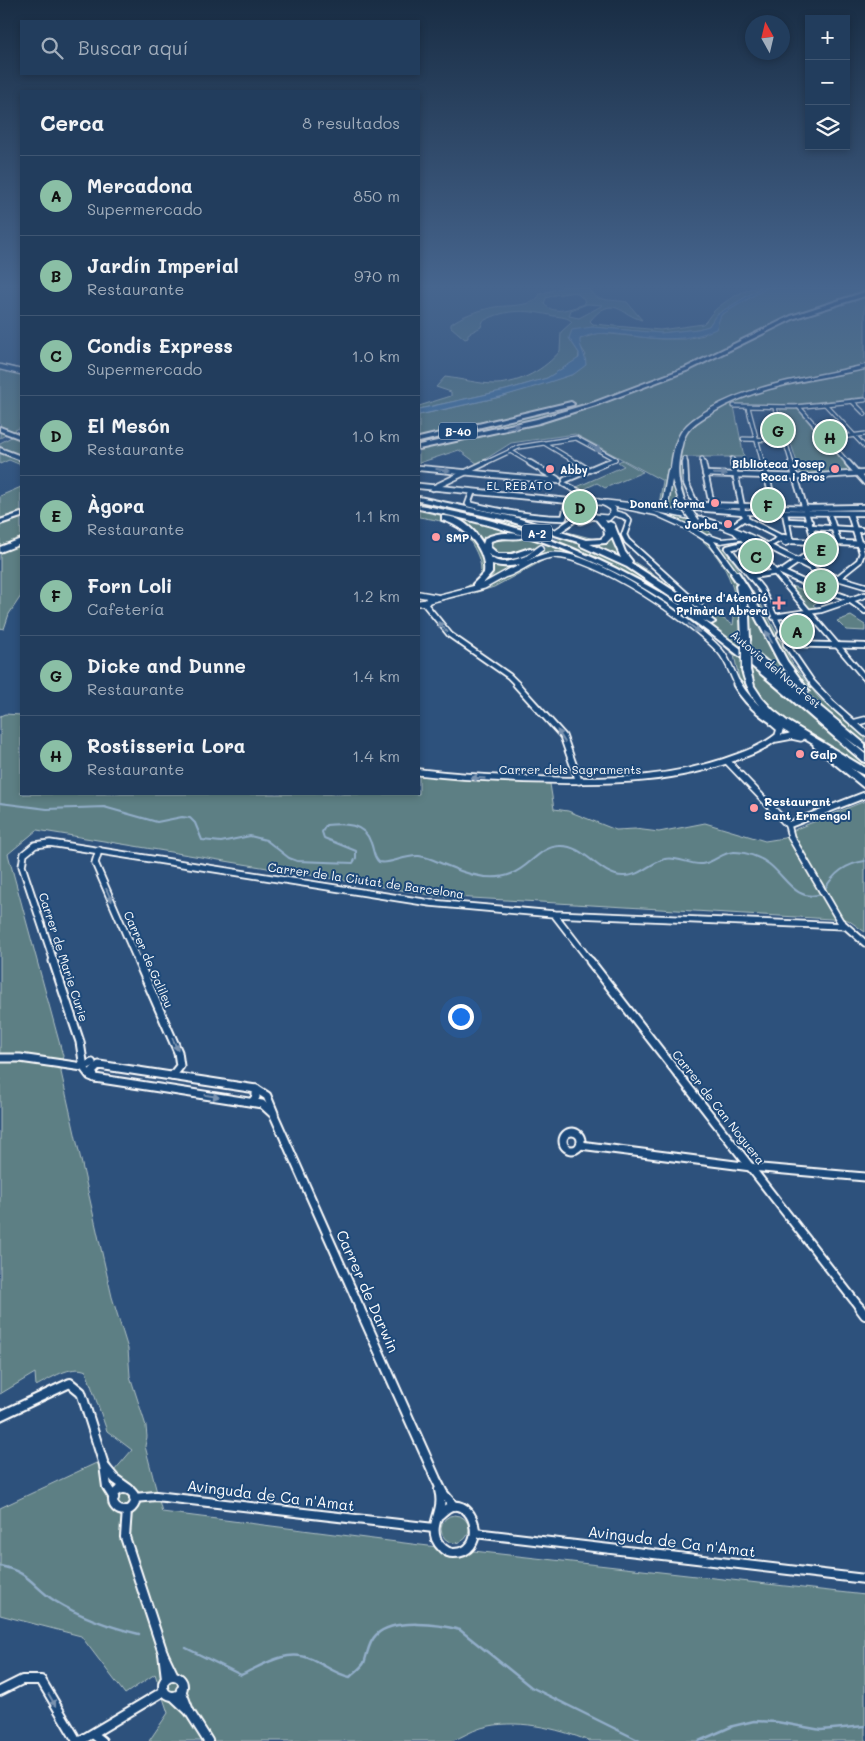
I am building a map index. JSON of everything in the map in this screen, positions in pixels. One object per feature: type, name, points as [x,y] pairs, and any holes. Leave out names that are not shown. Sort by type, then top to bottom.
[{"type":"highway","name":"B-40","points":[[420,440],[536,413],[607,394],[675,368]]},
{"type":"highway","name":"B-40","points":[[420,446],[539,421],[649,384],[685,368]]},
{"type":"highway","points":[[655,509],[666,508],[670,474],[680,443],[694,426],[707,416],[744,396],[787,384],[864,368]]},
{"type":"highway","points":[[0,428],[20,437]]},
{"type":"highway","points":[[0,445],[20,454]]},
{"type":"highway","points":[[0,450],[20,454]]},
{"type":"highway","points":[[674,463],[676,485],[683,504],[720,552],[745,589],[782,662],[829,718]]},
{"type":"highway","points":[[420,499],[505,518],[577,540],[592,542],[603,540],[610,533],[604,522],[596,517]]},
{"type":"highway","name":"Autovia del Nord-est","points":[[420,502],[480,515],[570,545],[634,575],[700,610],[865,750]]},
{"type":"highway","name":"Autovia del Nord-est","points":[[420,507],[469,517],[531,535],[598,562],[654,591],[700,622],[760,669],[865,759]]},
{"type":"highway","points":[[420,512],[481,525],[526,538],[577,559]]},
{"type":"highway","points":[[653,579],[624,557],[618,548],[616,536],[608,521],[614,513],[674,519],[713,543]]},
{"type":"highway","points":[[0,522],[20,515]]},
{"type":"highway","points":[[442,516],[458,522],[470,530],[477,538],[486,558],[488,573],[476,586]]},
{"type":"highway","points":[[505,518],[600,550],[630,565],[700,610]]},
{"type":"highway","points":[[526,538],[500,535],[488,540],[486,547],[490,553],[504,557],[518,556],[536,548]]},
{"type":"highway","points":[[707,536],[721,542],[745,539]]},
{"type":"highway","points":[[720,552],[720,546],[723,543],[745,539]]},
{"type":"highway","points":[[0,550],[20,542]]},
{"type":"highway","points":[[486,558],[498,565],[511,565],[526,558]]},
{"type":"highway","points":[[735,574],[743,597],[746,670],[749,686],[764,706],[785,722],[865,772]]},
{"type":"highway","points":[[818,746],[843,758]]},
{"type":"main road","points":[[5,368],[20,372]]},
{"type":"street","points":[[734,406],[799,407],[865,400]]},
{"type":"street","points":[[852,401],[865,414]]},
{"type":"street","points":[[826,404],[865,447]]},
{"type":"street","points":[[748,407],[775,507]]},
{"type":"street","points":[[799,407],[865,482]]},
{"type":"street","points":[[752,576],[782,572],[814,550],[815,542],[808,513],[775,408]]},
{"type":"street","points":[[827,439],[865,434]]},
{"type":"street","points":[[433,488],[510,451],[544,443],[576,438],[615,459],[565,482]]},
{"type":"street","points":[[743,439],[786,440]]},
{"type":"street","points":[[544,443],[588,470]]},
{"type":"street","points":[[510,451],[559,481]]},
{"type":"street","points":[[685,458],[684,473],[690,497],[702,517],[731,527],[745,539],[865,678]]},
{"type":"street","points":[[702,459],[712,505]]},
{"type":"street","points":[[731,527],[746,516],[742,509],[732,459]]},
{"type":"street","points":[[420,468],[565,482],[598,502]]},
{"type":"street","points":[[705,474],[797,476],[865,473]]},
{"type":"street","points":[[420,486],[655,509]]},
{"type":"street","points":[[472,492],[468,504],[503,513],[555,518],[564,518],[568,501]]},
{"type":"street","points":[[584,495],[590,502]]},
{"type":"street","points":[[568,501],[583,505],[596,517]]},
{"type":"street","points":[[590,502],[587,510],[559,532],[585,518],[614,513],[628,505]]},
{"type":"street","points":[[606,503],[614,513],[629,521],[624,535],[627,542],[700,610]]},
{"type":"street","points":[[695,507],[712,505],[785,513],[865,513]]},
{"type":"street","points":[[695,507],[742,509],[865,507]]},
{"type":"street","points":[[666,508],[705,521],[745,539],[767,546],[821,573],[865,586]]},
{"type":"street","points":[[742,509],[737,516],[781,538],[815,542],[863,544]]},
{"type":"street","points":[[785,513],[791,540]]},
{"type":"street","points":[[824,589],[859,561],[862,553],[863,544],[850,514]]},
{"type":"street","points":[[830,517],[838,541]]},
{"type":"street","points":[[787,521],[864,530]]},
{"type":"street","points":[[767,546],[781,538]]},
{"type":"street","points":[[781,538],[785,543]]},
{"type":"street","points":[[745,539],[728,548],[761,589],[782,631],[780,634],[787,641],[786,644],[799,669],[831,705],[865,732]]},
{"type":"street","points":[[767,546],[791,540]]},
{"type":"street","points":[[507,574],[536,548]]},
{"type":"street","points":[[462,592],[476,586],[536,548]]},
{"type":"street","points":[[579,781],[563,736],[509,676],[450,635],[425,600],[484,586],[546,556],[563,555],[577,559],[647,595],[710,641],[726,659],[744,694],[759,711],[780,729],[781,732],[774,740]]},
{"type":"street","points":[[768,566],[845,596],[865,611]]},
{"type":"street","points":[[774,617],[810,614],[865,595]]},
{"type":"street","points":[[786,644],[865,646]]},
{"type":"street","points":[[759,711],[818,746],[865,784]]},
{"type":"street","points":[[853,723],[865,720]]},
{"type":"street","name":"Carrer dels Sagraments","points":[[420,772],[500,779],[579,781],[658,778],[691,772],[728,762],[774,740],[792,736],[804,738]]},
{"type":"street","points":[[728,762],[788,825],[791,837],[831,907],[844,926],[865,942]]},
{"type":"street","points":[[788,825],[865,795]]},
{"type":"street","name":"Carrer de la Ciutat de Barcelona","points":[[22,866],[22,859],[26,851],[42,843],[99,850],[430,904],[554,914],[844,926]]},
{"type":"street","name":"Carrer de Galileu","points":[[99,850],[94,864],[180,1056],[180,1066],[172,1076]]},
{"type":"street","name":"Carrer de Marie Curie","points":[[22,866],[83,1055],[83,1067]]},
{"type":"street","name":"Carrer de Can Noguera","points":[[554,914],[865,1315]]},
{"type":"street","points":[[83,1055],[96,1064]]},
{"type":"street","points":[[0,1058],[20,1058],[83,1067],[96,1064],[256,1089],[256,1097],[252,1102]]},
{"type":"street","points":[[95,1078],[92,1075],[96,1064]]},
{"type":"street","points":[[83,1067],[86,1073],[95,1078],[266,1105],[274,1115]]},
{"type":"street","name":"Carrer de Darwin","points":[[256,1089],[266,1096],[436,1479],[443,1493],[454,1506]]},
{"type":"street","points":[[580,1145],[752,1167],[865,1178]]},
{"type":"street","points":[[0,1416],[70,1383],[80,1392],[104,1465],[107,1487],[114,1498],[115,1508],[124,1511]]},
{"type":"street","points":[[104,1465],[114,1479],[133,1493],[132,1505],[124,1511],[121,1519],[125,1538],[163,1653],[163,1664],[170,1676],[181,1679],[181,1690],[189,1711],[208,1741]]},
{"type":"street","name":"Carrer de Darwin","points":[[436,1479],[441,1505],[439,1515]]},
{"type":"street","points":[[114,1498],[120,1490],[129,1489]]},
{"type":"street","name":"Avinguda de Ca n'Amat","points":[[134,1498],[156,1496],[434,1528]]},
{"type":"street","points":[[454,1506],[463,1508],[470,1514],[475,1523],[476,1533],[470,1546],[462,1551],[453,1553],[441,1546],[436,1538],[434,1528],[439,1515],[446,1509],[454,1506]]},
{"type":"street","name":"Avinguda de Ca n'Amat","points":[[476,1533],[865,1579]]},
{"type":"street","points":[[170,1676],[164,1684],[164,1692],[168,1696],[174,1697],[189,1711]]},
{"type":"street","points":[[0,1691],[22,1680],[41,1680],[78,1741],[164,1692]]},
{"type":"street","points":[[174,1697],[181,1690]]},
{"type":"street","points":[[93,1734],[102,1741]]},
{"type":"green space","points":[[0,368],[20,369],[20,428],[0,438]]},
{"type":"green space","points":[[564,368],[547,378],[506,390],[420,409],[420,406],[451,396],[451,392],[436,387],[445,377],[496,384],[523,378],[540,369]]},
{"type":"green space","points":[[578,368],[865,368],[865,397],[797,404],[734,406],[744,457],[682,457],[681,482],[686,502],[736,565],[765,611],[792,663],[818,697],[865,738],[865,784],[827,751],[766,713],[749,695],[739,678],[734,655],[709,633],[637,585],[565,551],[556,558],[546,559],[494,587],[474,593],[466,587],[474,582],[480,574],[481,569],[478,556],[466,535],[457,527],[438,520],[420,517],[420,497],[492,512],[598,540],[619,535],[625,556],[733,625],[735,598],[725,570],[717,557],[696,535],[671,520],[657,516],[663,481],[575,434],[511,443],[478,464],[459,450],[420,463],[420,415],[500,397],[574,374]]},
{"type":"green space","points":[[796,408],[853,473],[801,475],[780,409]]},
{"type":"green space","points":[[20,433],[20,465],[9,460],[0,464],[0,443]]},
{"type":"green space","points":[[622,460],[643,472],[605,488],[597,483],[582,490],[577,487],[624,466],[618,462]]},
{"type":"green space","points":[[20,487],[20,598],[9,614],[4,629],[0,628],[0,496]]},
{"type":"green space","points":[[791,586],[814,593],[818,601],[813,605],[817,608],[811,610]]},
{"type":"green space","points":[[851,616],[865,625],[865,631],[846,630],[837,621]]},
{"type":"green space","points":[[5,714],[20,715],[20,795],[420,795],[420,775],[550,784],[554,809],[568,811],[616,830],[635,829],[659,832],[705,823],[765,841],[784,838],[796,829],[865,801],[865,932],[848,920],[437,896],[37,830],[8,854],[63,1056],[61,1072],[112,1297],[128,1349],[130,1376],[146,1426],[147,1437],[145,1446],[162,1512],[420,1545],[865,1595],[865,1741],[589,1741],[563,1732],[536,1726],[508,1724],[481,1728],[452,1741],[149,1741],[168,1713],[155,1674],[125,1694],[81,1636],[0,1615],[0,1508],[107,1458],[114,1471],[132,1450],[107,1431],[86,1371],[74,1369],[67,1371],[36,1386],[35,1373],[0,1394],[0,716]]},
{"type":"green space","points":[[455,1515],[465,1519],[469,1529],[465,1539],[455,1543],[445,1539],[441,1529],[445,1519]]},
{"type":"water","points":[[563,368],[582,368],[574,374],[500,397],[420,415],[420,409],[506,390],[547,378]]},
{"type":"waterway","points":[[0,803],[47,809],[104,807],[157,822],[182,817],[190,818],[195,823],[202,840],[221,842],[250,836],[266,840],[289,858],[297,861],[353,863],[356,858],[356,851],[324,838],[322,832],[326,825],[347,825],[364,831],[379,862],[384,863],[419,856],[463,872],[487,877],[511,874],[546,850],[559,846],[576,850],[606,871],[623,876],[640,872],[654,863],[665,859],[670,858],[702,864],[730,852],[739,852],[753,855],[765,861],[798,892],[812,896],[821,894]]},
{"type":"waterway","points":[[824,890],[841,870],[852,864],[865,861]]},
{"type":"waterway","points":[[0,1566],[25,1576],[55,1601],[85,1617],[139,1634]]},
{"type":"waterway","points":[[186,1648],[241,1675],[275,1659],[293,1655],[311,1659],[335,1672],[350,1677],[364,1663],[373,1638],[384,1630],[405,1624],[429,1624],[451,1628],[460,1630],[531,1687],[640,1741]]},
{"type":"waterway","points":[[699,1741],[733,1726],[754,1721],[777,1722],[821,1730],[865,1726]]},
{"type":"tunnel","points":[[541,548],[562,533]]},
{"type":"place","name":"Dicke and Dunne","points":[[778,430]]},
{"type":"place","name":"Rostisseria Lora","points":[[830,437]]},
{"type":"place","name":"Abby","points":[[550,469]]},
{"type":"place","name":"Biblioteca Josep Roca i Bros","points":[[835,469]]},
{"type":"place","name":"Donant forma","points":[[715,503]]},
{"type":"place","name":"Forn Loli","points":[[768,505]]},
{"type":"place","name":"El Mesón","points":[[580,507]]},
{"type":"place","name":"Jorba","points":[[728,524]]},
{"type":"place","name":"SMP","points":[[436,537]]},
{"type":"place","name":"Àgora","points":[[821,549]]},
{"type":"place","name":"Condis Express","points":[[756,556]]},
{"type":"place","name":"Jardín Imperial","points":[[821,586]]},
{"type":"place","name":"Centre d'Atenció Primària Abrera","points":[[779,603]]},
{"type":"place","name":"Mercadona","points":[[797,631]]},
{"type":"place","name":"Galp","points":[[800,754]]},
{"type":"place","name":"Restaurant Sant Ermengol","points":[[754,808]]},
{"type":"district","name":"EL REBATO","points":[[520,485]]}]
